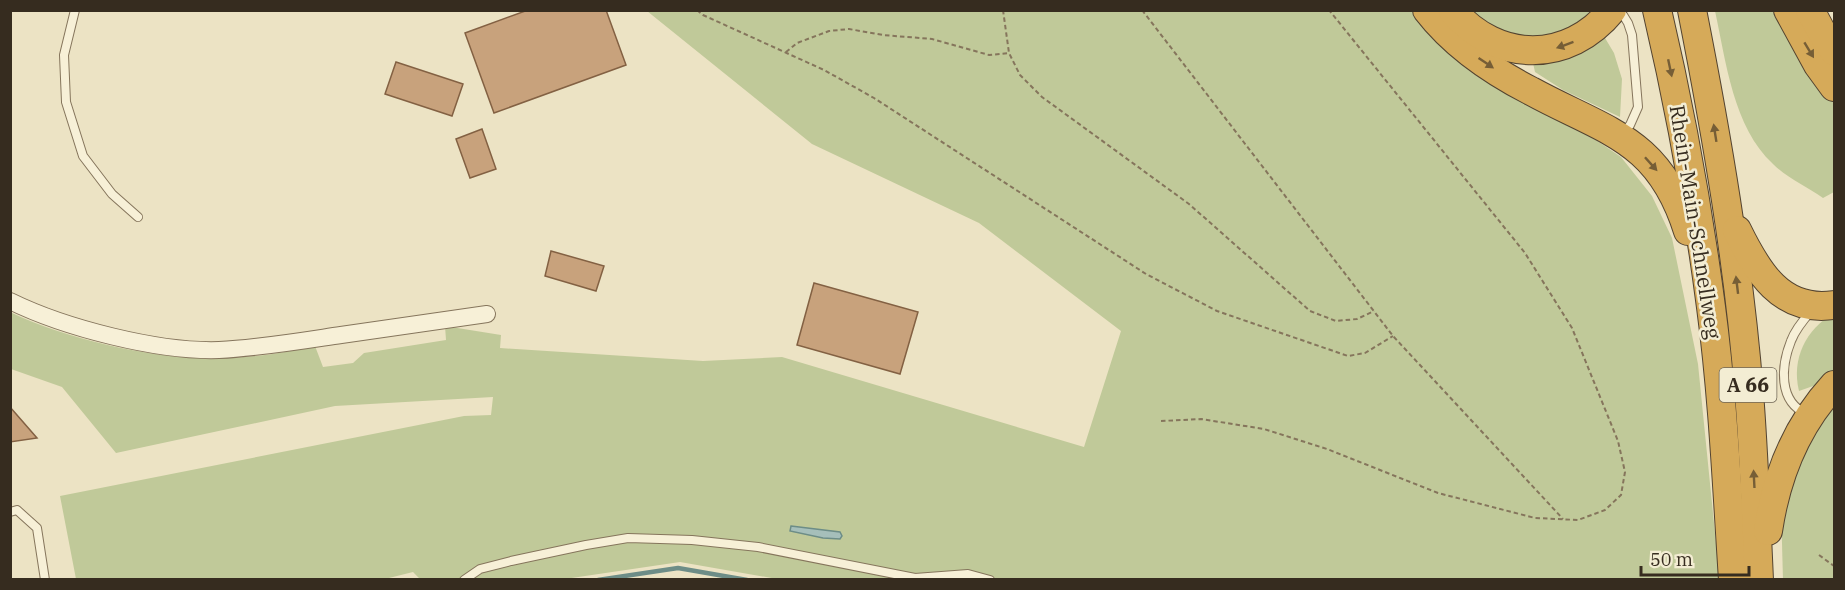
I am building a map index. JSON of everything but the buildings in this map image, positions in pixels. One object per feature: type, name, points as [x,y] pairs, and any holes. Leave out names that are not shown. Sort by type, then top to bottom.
[{"type":"highway","points":[[1426,10],[1472,54],[1530,91],[1620,136],[1636,148],[1659,172],[1678,203],[1711,309]]},
{"type":"highway","points":[[1452,10],[1468,27],[1491,41],[1503,46],[1532,50],[1557,48],[1578,40],[1599,25],[1612,10]]},
{"type":"highway","name":"Rhein-Main-Schnellweg","points":[[1657,10],[1687,154],[1711,309],[1723,424],[1733,579]]},
{"type":"highway","name":"Rhein-Main-Schnellweg","points":[[1692,10],[1725,191],[1737,284],[1749,391],[1761,579]]},
{"type":"highway","points":[[1788,10],[1818,64],[1834,87]]},
{"type":"highway","points":[[1810,10],[1834,51]]},
{"type":"highway","points":[[1725,191],[1737,231],[1763,276],[1781,293],[1792,299],[1825,305]]},
{"type":"highway","points":[[1761,579],[1765,573],[1767,533],[1773,501],[1786,460],[1810,416],[1834,385]]},
{"type":"street","points":[[10,301],[31,311],[92,331],[158,345],[217,350],[282,344],[486,314]]},
{"type":"lane","points":[[75,10],[64,55],[66,102],[83,156],[112,194],[138,217]]},
{"type":"lane","points":[[1620,10],[1632,35],[1638,107],[1630,124],[1620,136]]},
{"type":"lane","points":[[1810,416],[1798,411],[1790,404],[1784,380],[1785,360],[1791,340],[1803,321],[1825,305]]},
{"type":"lane","points":[[10,512],[17,510],[36,528],[45,579]]},
{"type":"lane","points":[[464,579],[480,569],[511,561],[628,538],[692,540],[758,547],[916,578],[968,574],[990,579]]},
{"type":"path","points":[[697,10],[703,15],[824,70],[874,98],[1146,274],[1217,311],[1348,356],[1365,353],[1393,336]]},
{"type":"path","points":[[1003,10],[1009,53],[1020,75],[1042,97],[1189,204],[1310,311],[1336,321],[1357,319],[1374,311]]},
{"type":"path","points":[[1142,10],[1393,336],[1563,519]]},
{"type":"path","points":[[1161,421],[1201,419],[1264,429],[1327,449],[1438,492],[1535,518],[1578,520],[1605,510],[1621,495],[1625,472],[1618,441],[1572,328],[1525,253],[1329,10]]},
{"type":"path","points":[[785,52],[797,44],[829,31],[849,29],[883,35],[932,39],[989,55],[1009,53]]},
{"type":"path","points":[[1819,555],[1834,566]]},
{"type":"green space","points":[[647,11],[1412,11],[1420,21],[1621,157],[1652,196],[1672,238],[1698,364],[1718,579],[783,580],[680,562],[558,580],[420,579],[413,572],[381,580],[76,579],[60,496],[464,416],[491,415],[493,397],[335,406],[116,453],[62,387],[11,369],[10,312],[85,339],[168,356],[244,357],[315,346],[323,367],[353,363],[364,353],[446,340],[445,326],[501,335],[500,348],[703,361],[782,357],[1084,447],[1121,331],[979,223],[812,144]]},
{"type":"green space","points":[[1468,11],[1590,11],[1571,27],[1559,32],[1546,36],[1519,37],[1495,30]]},
{"type":"green space","points":[[1715,11],[1775,11],[1834,104],[1834,192],[1823,198],[1784,174],[1759,149],[1740,113],[1733,92]]},
{"type":"green space","points":[[1605,38],[1614,53],[1622,79],[1620,117],[1563,90],[1535,72],[1533,63],[1580,52]]},
{"type":"green space","points":[[1834,313],[1834,370],[1816,385],[1799,391],[1797,368],[1803,346],[1816,327]]},
{"type":"green space","points":[[1834,400],[1834,579],[1783,580],[1781,507],[1792,469]]},
{"type":"water","points":[[791,526],[840,532],[842,536],[840,539],[823,538],[790,531]]},
{"type":"waterway","points":[[598,580],[678,568],[747,580]]}]
